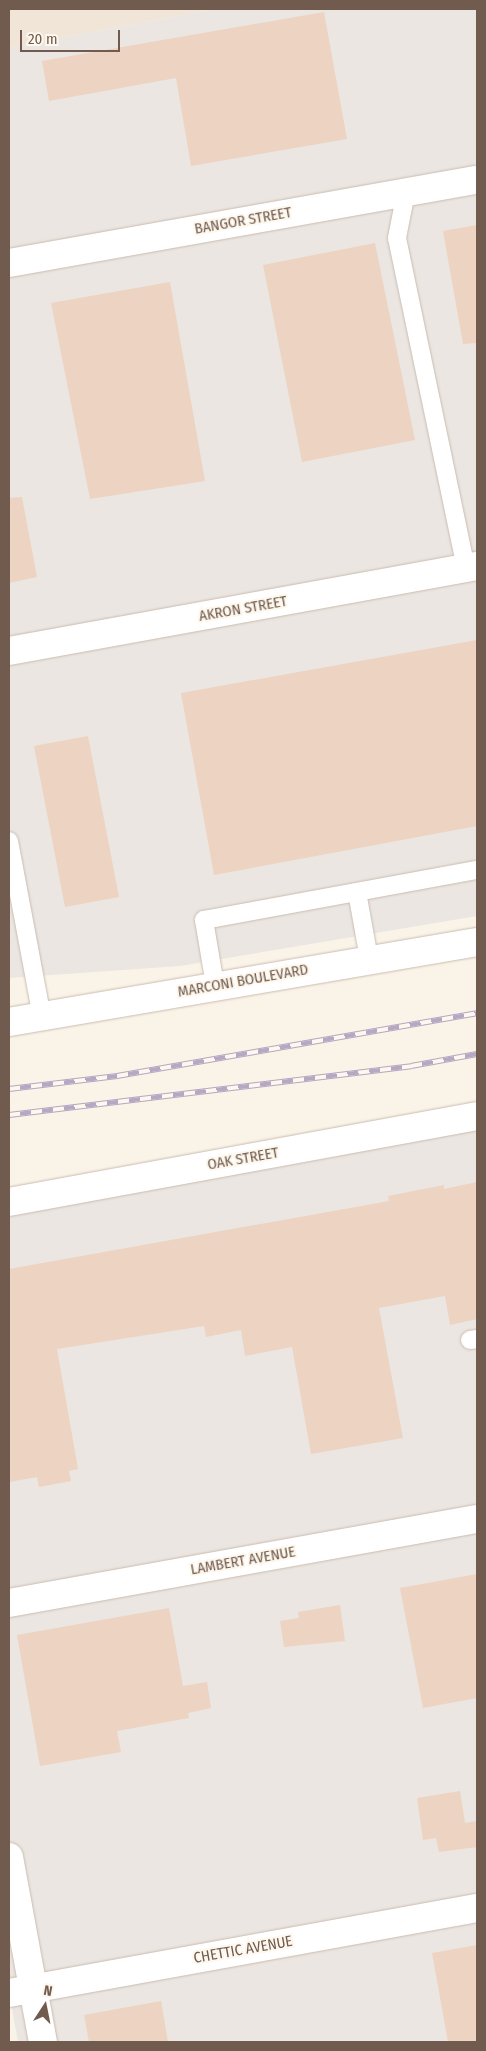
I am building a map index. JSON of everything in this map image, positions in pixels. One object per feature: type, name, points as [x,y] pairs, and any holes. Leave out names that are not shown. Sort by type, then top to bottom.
[{"type":"street","name":"BANGOR STREET","points":[[9,263],[477,180]]},
{"type":"street","name":"AKRON STREET","points":[[9,651],[472,568]]},
{"type":"street","name":"MARCONI BOULEVARD","points":[[9,1022],[215,985],[477,942]]},
{"type":"street","name":"OAK STREET","points":[[9,1202],[477,1116]]},
{"type":"street","name":"LAMBERT AVENUE","points":[[9,1603],[477,1519]]},
{"type":"street","points":[[9,1857],[21,1991],[43,2042]]},
{"type":"street","name":"CHETTIC AVENUE","points":[[21,1991],[477,1908]]},
{"type":"lane","points":[[406,192],[397,238],[472,568]]},
{"type":"lane","points":[[9,841],[42,1017]]},
{"type":"lane","points":[[215,985],[204,920],[357,892],[477,874]]},
{"type":"lane","points":[[357,892],[369,960]]},
{"type":"shaded area","points":[[9,9],[211,9],[9,48]]},
{"type":"shaded area","points":[[211,9],[477,9],[477,916],[180,966],[9,978],[9,48]]},
{"type":"shaded area","points":[[477,1106],[477,2042],[18,2042],[9,1992],[9,1196]]},
{"type":"building","points":[[324,12],[347,139],[191,166],[176,78],[49,101],[42,61]]},
{"type":"building","points":[[477,225],[477,343],[463,344],[443,231]]},
{"type":"building","points":[[375,243],[415,440],[302,462],[263,265]]},
{"type":"building","points":[[170,282],[205,481],[90,499],[51,303]]},
{"type":"building","points":[[22,497],[37,577],[9,583],[9,498]]},
{"type":"building","points":[[477,640],[477,826],[214,875],[181,693]]},
{"type":"building","points":[[88,736],[119,897],[65,907],[34,746]]},
{"type":"building","points":[[477,1182],[477,1319],[450,1325],[445,1296],[379,1308],[403,1438],[311,1454],[292,1347],[245,1356],[241,1330],[206,1337],[204,1326],[57,1349],[78,1469],[69,1471],[71,1481],[39,1487],[37,1477],[9,1482],[9,1269],[389,1201],[388,1196],[444,1185],[444,1189]]},
{"type":"building","points":[[477,1574],[477,1698],[423,1708],[400,1588]]},
{"type":"building","points":[[340,1605],[345,1641],[284,1647],[280,1621],[299,1618],[298,1612]]},
{"type":"building","points":[[169,1608],[183,1686],[207,1682],[211,1708],[188,1713],[189,1718],[117,1731],[121,1752],[40,1766],[17,1635]]},
{"type":"building","points":[[460,1791],[465,1823],[477,1821],[477,1847],[439,1852],[436,1838],[423,1840],[417,1798]]},
{"type":"building","points":[[477,1945],[477,2042],[448,2042],[432,1953]]},
{"type":"building","points":[[161,2001],[168,2042],[89,2042],[84,2015]]},
{"type":"railway","points":[[9,1089],[117,1076],[477,1013]]},
{"type":"railway","points":[[9,1115],[411,1066],[477,1054]]}]
